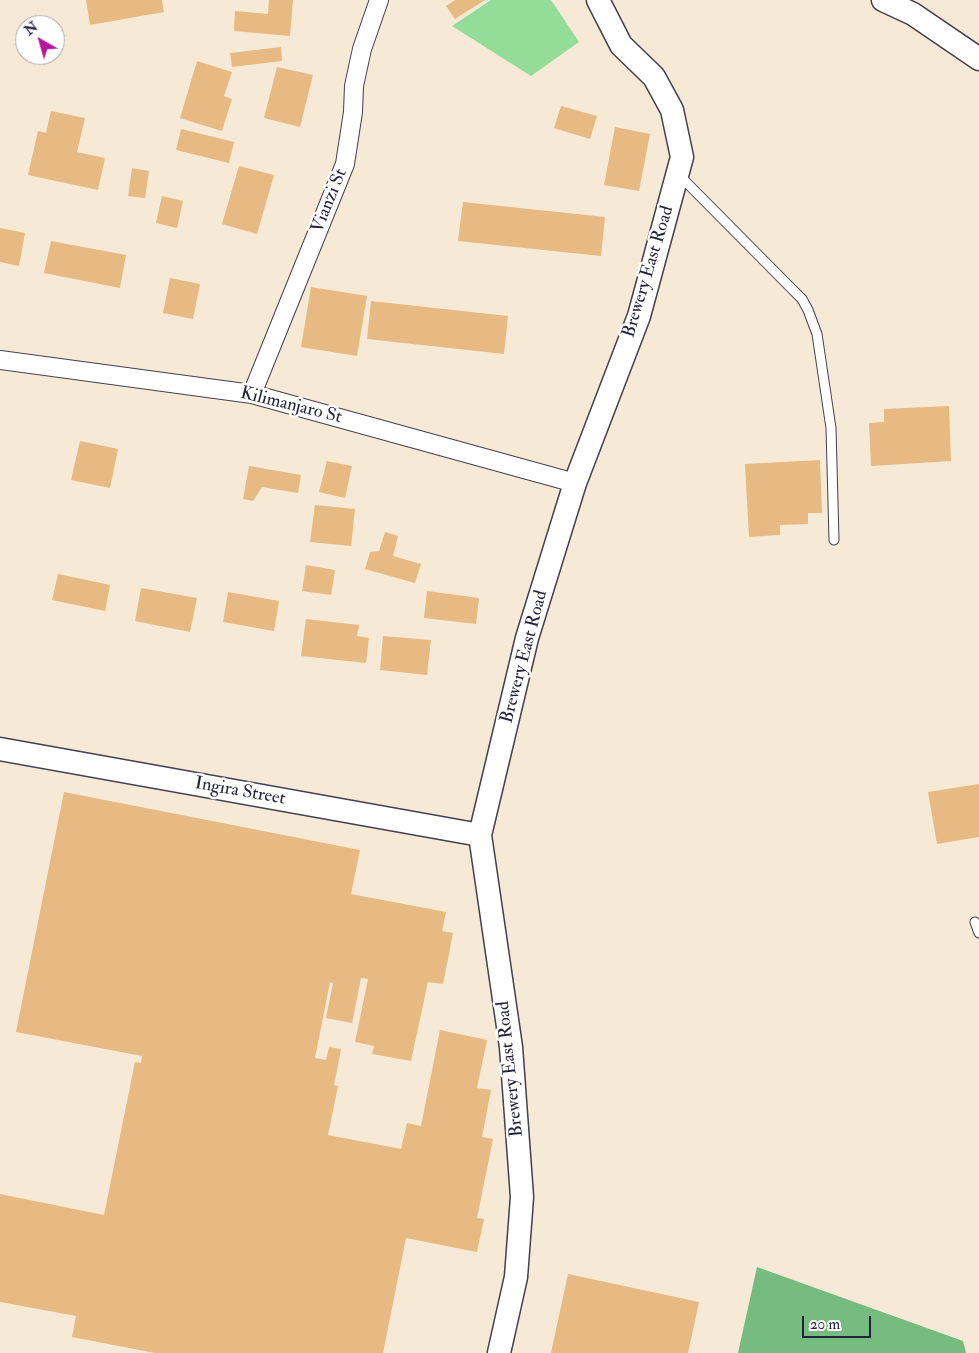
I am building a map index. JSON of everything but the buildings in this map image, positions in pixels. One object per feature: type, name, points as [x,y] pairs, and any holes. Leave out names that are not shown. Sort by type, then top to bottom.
[{"type":"street","name":"Vianzi St","points":[[252,394],[345,164],[353,112],[354,86],[362,49],[379,0]]},
{"type":"street","name":"Brewery East Road","points":[[499,1353],[516,1277],[522,1196],[511,1047],[480,835],[528,638],[575,483],[639,316],[682,157],[672,110],[654,77],[621,45],[598,0]]},
{"type":"street","points":[[883,0],[913,14],[979,59]]},
{"type":"street","name":"Kilimanjaro St","points":[[0,360],[252,394],[575,483]]},
{"type":"street","name":"Ingira Street","points":[[0,749],[480,835]]},
{"type":"lane","points":[[678,174],[796,293],[808,310],[817,334],[831,428],[834,540]]},
{"type":"lane","points":[[975,922],[979,932]]},
{"type":"green space","points":[[491,0],[551,0],[579,42],[531,76],[452,26]]},
{"type":"green space","points":[[757,1267],[963,1341],[966,1353],[738,1353]]}]
